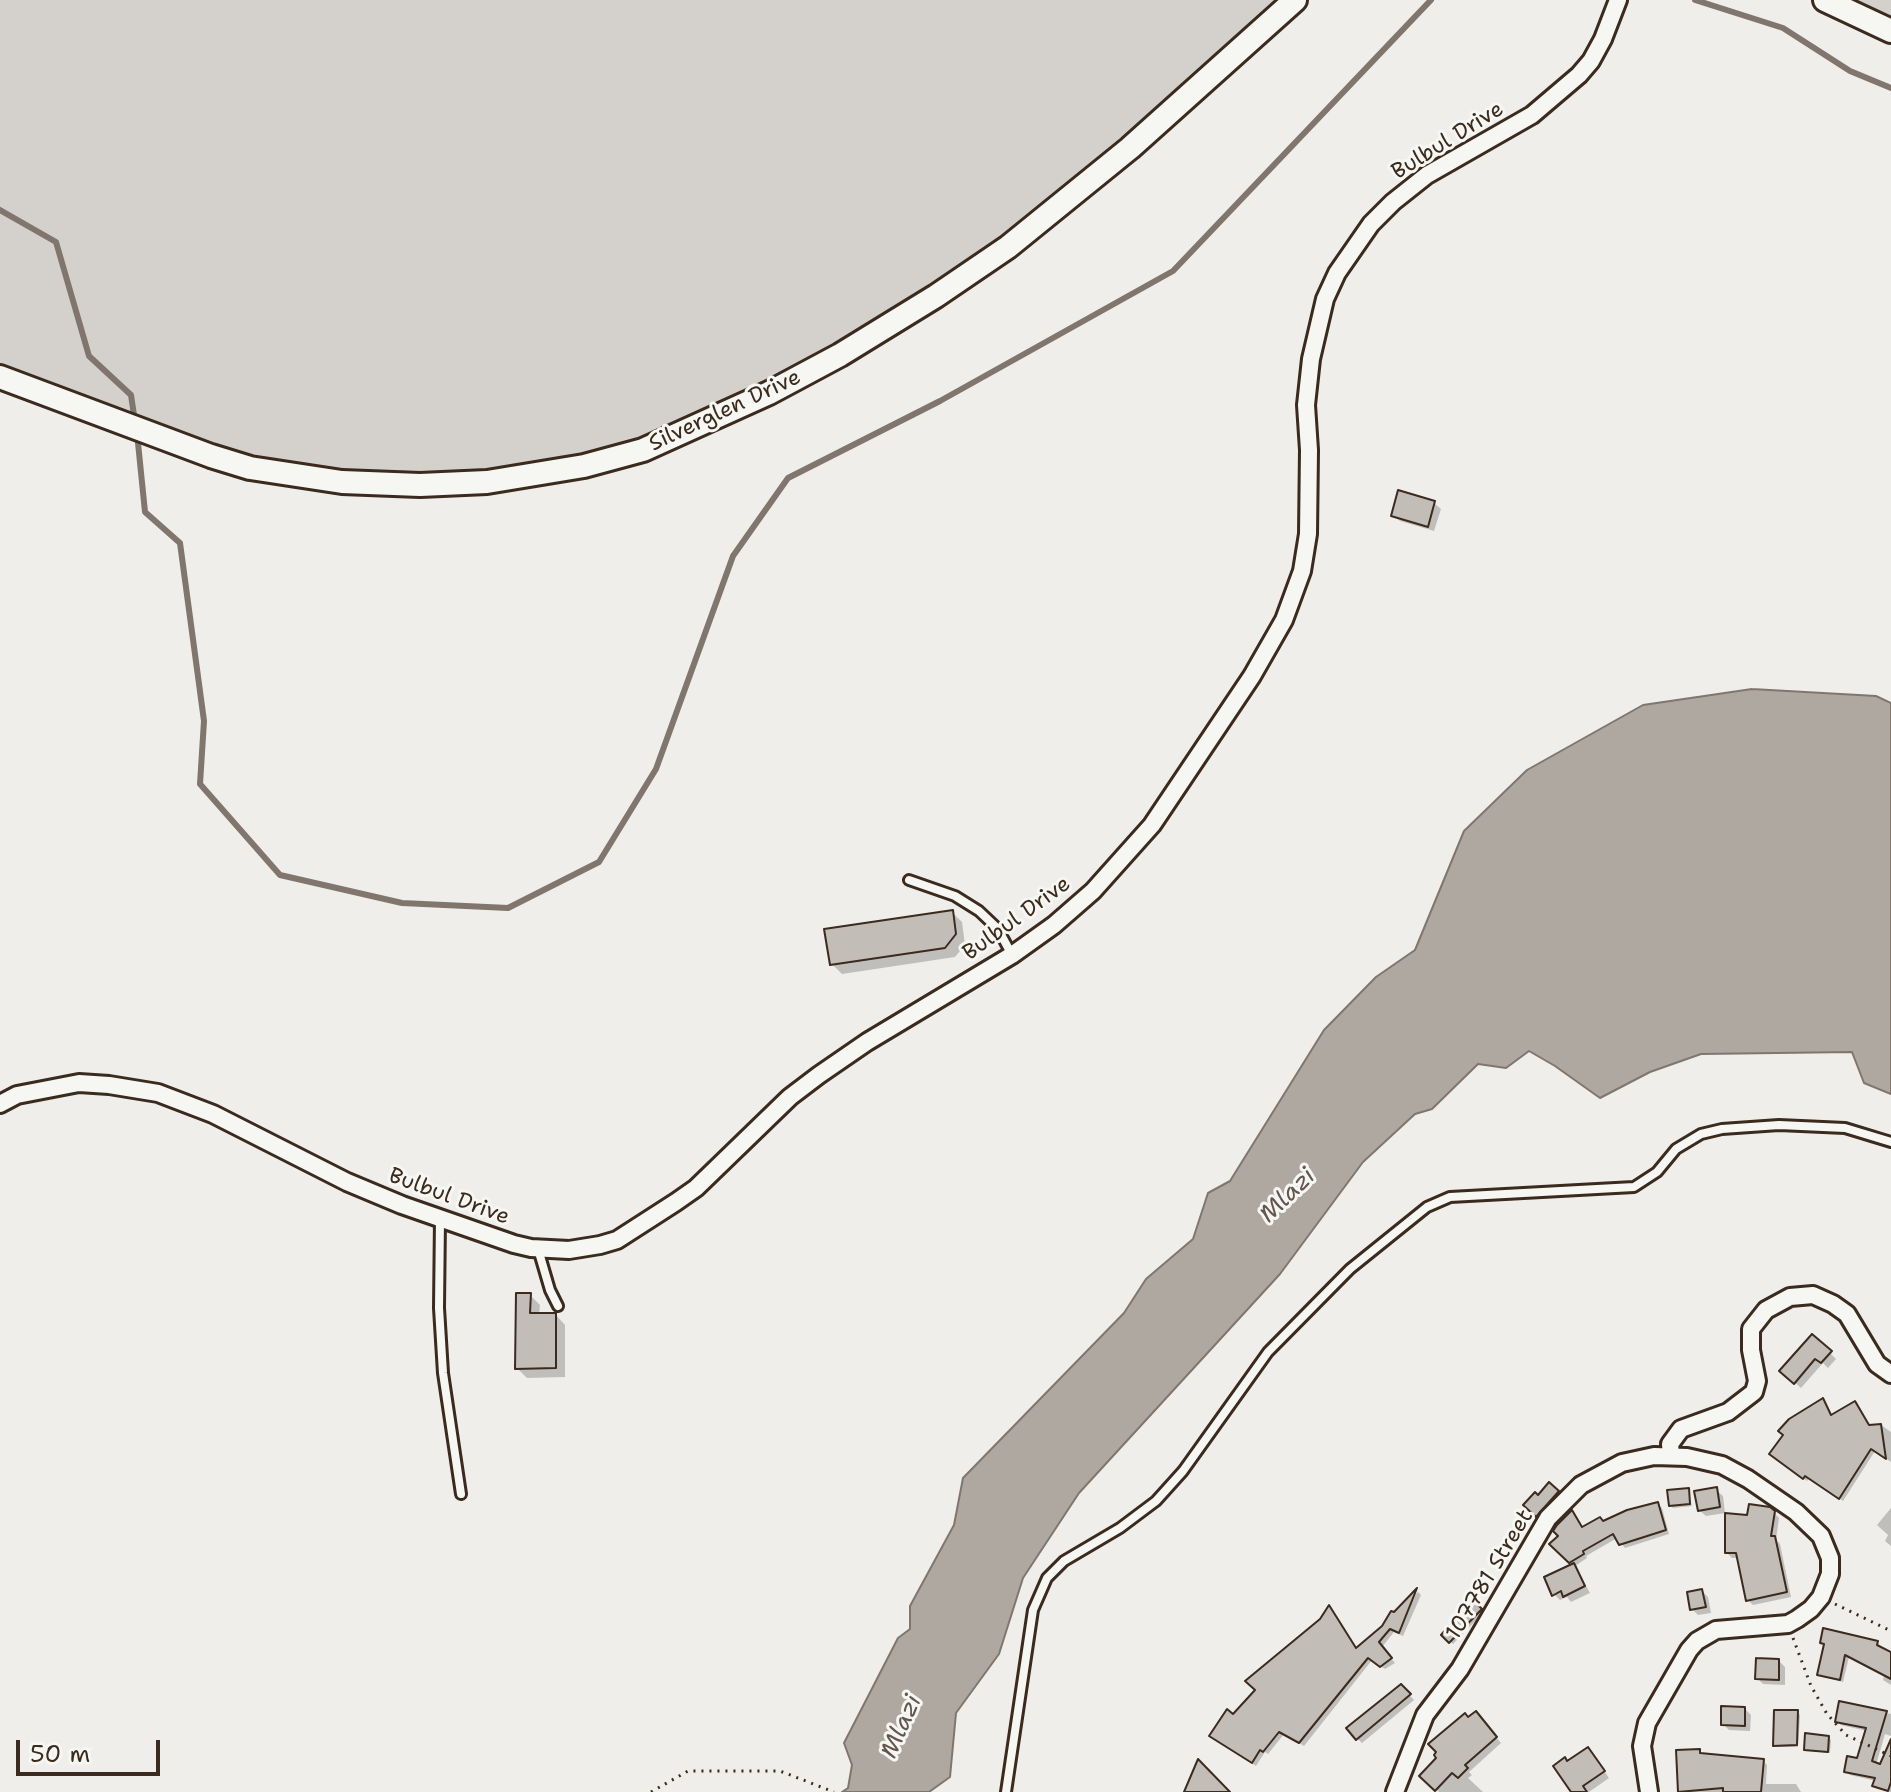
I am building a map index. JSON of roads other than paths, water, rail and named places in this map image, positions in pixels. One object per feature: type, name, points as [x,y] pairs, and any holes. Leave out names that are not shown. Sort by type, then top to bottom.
[{"type":"street","name":"Silverglen Drive","points":[[0,377],[190,450],[250,468],[299,477],[355,483],[447,485],[533,476],[643,450],[769,393],[840,355],[1008,247],[1130,148],[1295,0]]},
{"type":"street","name":"Bulbul Drive","points":[[0,1104],[17,1095],[79,1083],[158,1093],[213,1114],[347,1182],[440,1219],[538,1249],[569,1250],[617,1240],[663,1212],[696,1188],[790,1097],[819,1075],[867,1042],[1012,955],[1093,891],[1152,825],[1234,705],[1284,620],[1302,571],[1308,534],[1306,405],[1311,359],[1325,299],[1349,254],[1371,224],[1427,175],[1532,115],[1579,75],[1603,39],[1618,0]]},
{"type":"street","points":[[1825,0],[1891,31]]},
{"type":"street","points":[[1671,1456],[1670,1444],[1681,1429],[1728,1412],[1754,1392],[1757,1381],[1751,1350],[1751,1329],[1766,1310],[1790,1297],[1813,1295],[1840,1309],[1856,1326],[1877,1364],[1891,1374]]},
{"type":"street","name":"107781 Street","points":[[1395,1792],[1425,1715],[1460,1669],[1548,1518],[1581,1485],[1622,1463],[1645,1457],[1698,1458],[1722,1465],[1766,1489],[1815,1529],[1830,1558],[1830,1574],[1821,1597],[1806,1614],[1788,1624],[1716,1630],[1697,1641],[1689,1650],[1647,1723],[1642,1746],[1649,1792]]},
{"type":"lane","points":[[909,880],[955,896],[979,911],[998,929],[1012,955]]},
{"type":"lane","points":[[1006,1792],[1033,1610],[1047,1578],[1064,1561],[1120,1528],[1156,1501],[1183,1471],[1268,1352],[1350,1269],[1427,1207],[1450,1197],[1634,1187],[1657,1172],[1676,1149],[1701,1134],[1722,1129],[1779,1125],[1845,1128],[1891,1142]]},
{"type":"lane","points":[[440,1219],[439,1308],[443,1373],[461,1494]]},
{"type":"lane","points":[[538,1249],[558,1306]]},
{"type":"water","name":"Mlazi","points":[[1752,689],[1876,696],[1891,703],[1891,1094],[1864,1083],[1852,1052],[1701,1054],[1650,1072],[1600,1098],[1529,1051],[1506,1068],[1478,1064],[1432,1109],[1415,1114],[1363,1162],[1280,1274],[1079,1493],[1023,1578],[999,1654],[956,1713],[950,1777],[929,1792],[842,1792],[848,1788],[852,1765],[844,1743],[898,1638],[910,1629],[910,1606],[954,1525],[963,1478],[1124,1313],[1146,1279],[1193,1239],[1208,1193],[1230,1181],[1324,1030],[1376,977],[1415,950],[1464,831],[1527,770],[1643,705]]},
{"type":"waterway","points":[[137,433],[145,512],[180,543],[204,721],[200,784],[280,875],[402,903],[508,908],[599,862],[656,769],[733,556],[788,478],[940,401],[1173,271],[1431,0]]},
{"type":"waterway","points":[[1695,0],[1783,28],[1850,71],[1891,88]]},
{"type":"waterway","points":[[0,210],[56,242],[89,356],[131,395],[135,422]]}]
